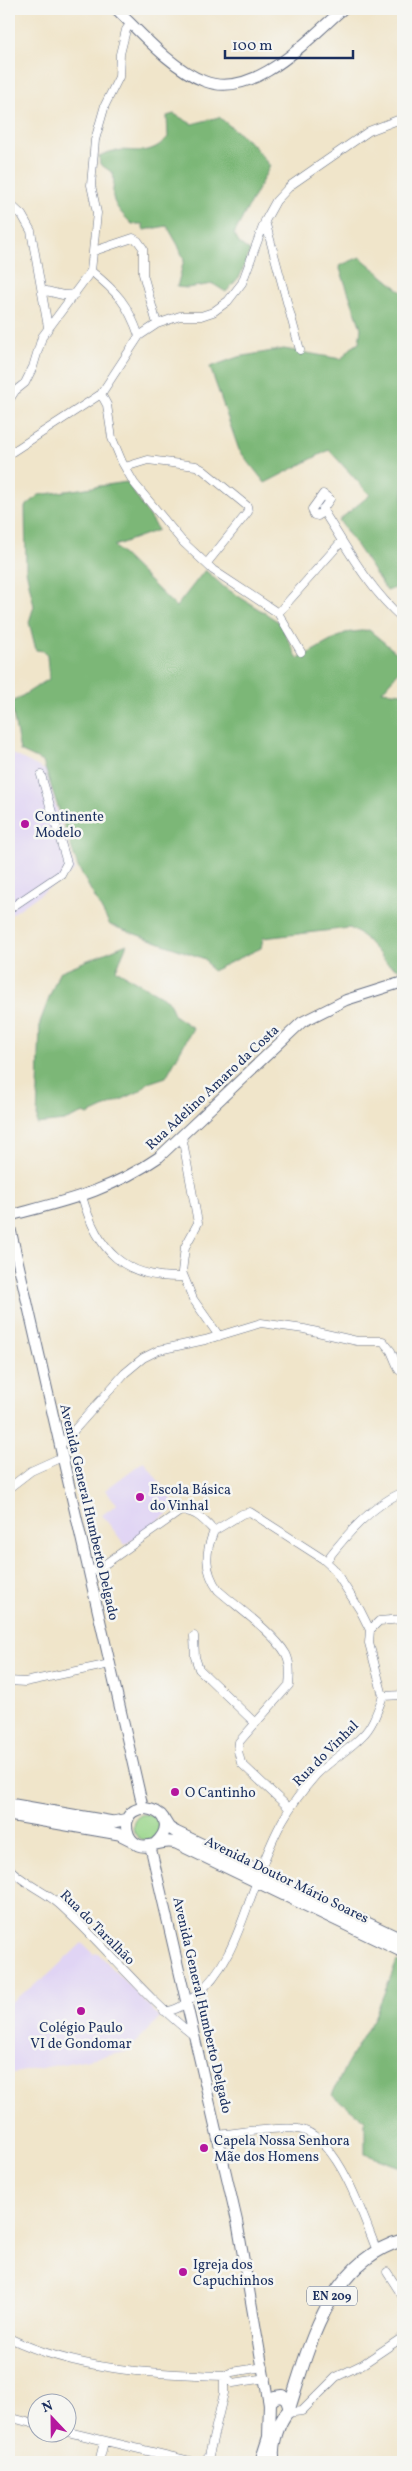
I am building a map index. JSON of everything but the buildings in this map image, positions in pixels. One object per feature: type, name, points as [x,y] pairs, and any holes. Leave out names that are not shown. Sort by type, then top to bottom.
[{"type":"main road","points":[[9,1804],[113,1822],[128,1818],[143,1808],[156,1810],[164,1820],[164,1834],[153,1844],[138,1845],[119,1834],[9,1815]]},
{"type":"main road","points":[[128,1818],[127,1831],[133,1841]]},
{"type":"main road","name":"Avenida Doutor Mário Soares","points":[[164,1820],[169,1828],[176,1832],[403,1952]]},
{"type":"main road","name":"Avenida Doutor Mário Soares","points":[[153,1844],[163,1840],[176,1843],[258,1876],[403,1940]]},
{"type":"main road","name":"EN 209","points":[[284,2405],[296,2382],[326,2308],[336,2290],[350,2271],[378,2251],[403,2240]]},
{"type":"main road","points":[[261,2462],[269,2437],[272,2399],[284,2405]]},
{"type":"main road","points":[[270,2408],[275,2416],[284,2405]]},
{"type":"main road","points":[[274,2462],[274,2442],[284,2405]]},
{"type":"street","points":[[116,9],[130,24],[179,66],[204,81],[225,86],[246,82],[271,69],[343,9]]},
{"type":"street","points":[[9,400],[14,391],[25,382],[33,367],[42,337],[48,327],[91,271],[98,213],[91,185],[95,140],[106,105],[120,77],[120,54],[126,30],[130,24]]},
{"type":"street","points":[[9,454],[101,394],[139,336],[157,324],[180,316],[201,316],[212,312],[228,300],[242,283],[265,221],[276,201],[291,186],[370,131],[403,118]]},
{"type":"street","points":[[9,203],[22,215],[31,231],[48,327]]},
{"type":"street","points":[[265,221],[300,350]]},
{"type":"street","points":[[94,251],[133,238],[138,241],[143,248],[143,274],[157,324]]},
{"type":"street","points":[[91,271],[122,299],[132,314],[139,336]]},
{"type":"street","points":[[42,290],[63,295],[74,294]]},
{"type":"street","points":[[101,394],[107,405],[112,438],[125,467],[158,514],[182,541],[214,570],[278,613],[301,652]]},
{"type":"street","points":[[125,467],[148,460],[196,466],[247,506],[248,512],[207,563]]},
{"type":"street","points":[[322,509],[368,582],[386,604],[403,619]]},
{"type":"street","points":[[278,613],[342,541]]},
{"type":"street","points":[[9,909],[34,894],[61,874],[66,863],[41,775]]},
{"type":"street","name":"Rua Adelino Amaro da Costa","points":[[9,1216],[82,1196],[109,1186],[140,1170],[182,1136],[302,1022],[346,1000],[403,982]]},
{"type":"street","points":[[182,1136],[198,1223],[185,1247],[182,1272],[193,1299],[219,1336]]},
{"type":"street","points":[[82,1196],[94,1233],[107,1251],[139,1271],[164,1278],[184,1277]]},
{"type":"street","name":"Avenida General Humberto Delgado","points":[[9,1223],[143,1808]]},
{"type":"street","points":[[9,1488],[61,1452],[125,1373],[142,1358],[159,1350],[219,1336],[261,1323],[304,1329],[357,1341],[383,1341],[391,1351],[399,1370]]},
{"type":"street","points":[[326,1561],[344,1538],[369,1514],[403,1492]]},
{"type":"street","points":[[89,1571],[98,1569],[179,1512],[192,1512],[214,1531]]},
{"type":"street","points":[[289,1808],[241,1763],[238,1751],[239,1742],[254,1722],[289,1685],[288,1656],[278,1643],[218,1590],[212,1582],[206,1561],[208,1545],[214,1531],[242,1514],[250,1512],[326,1561],[333,1568],[360,1610],[370,1630],[369,1643],[384,1696],[403,1696]]},
{"type":"street","points":[[370,1630],[379,1621],[403,1619]]},
{"type":"street","points":[[194,1636],[195,1657],[199,1669],[254,1722]]},
{"type":"street","points":[[9,1681],[25,1682],[110,1664]]},
{"type":"street","name":"Rua do Vinhal","points":[[187,2003],[206,1987],[222,1966],[277,1828],[289,1808],[317,1774],[364,1736],[384,1696]]},
{"type":"street","name":"Avenida General Humberto Delgado","points":[[153,1844],[193,2035],[237,2221],[266,2378],[266,2395],[270,2408]]},
{"type":"street","name":"Rua do Taralhão","points":[[9,1868],[58,1903],[164,2011],[193,2035]]},
{"type":"street","points":[[164,2011],[178,2009],[187,2003]]},
{"type":"street","points":[[217,2135],[296,2128],[314,2135],[337,2161],[378,2251]]},
{"type":"street","points":[[387,2272],[403,2297]]},
{"type":"street","points":[[284,2405],[302,2411],[336,2377],[363,2364],[403,2337]]},
{"type":"street","points":[[9,2338],[46,2353],[123,2370],[224,2376],[232,2372],[264,2367]]},
{"type":"street","points":[[224,2376],[233,2383],[266,2378]]},
{"type":"street","points":[[204,2462],[209,2455],[224,2393],[224,2376]]},
{"type":"street","name":"Avenida General Humberto Delgado","points":[[266,2378],[284,2405]]},
{"type":"street","points":[[9,2417],[28,2422]]},
{"type":"street","points":[[78,2435],[194,2462]]},
{"type":"street","points":[[98,2462],[104,2442]]},
{"type":"shaded area","points":[[9,752],[45,770],[75,870],[9,916]]},
{"type":"shaded area","name":"Escola Básica do Vinhal","points":[[144,1461],[177,1507],[125,1545],[102,1515],[117,1504],[105,1490]]},
{"type":"shaded area","name":"Colégio Paulo VI de Gondomar","points":[[82,1943],[93,1954],[98,1953],[160,2018],[126,2052],[9,2074],[9,2003],[47,1976]]},
{"type":"green space","points":[[174,114],[192,124],[219,117],[253,145],[270,166],[234,234],[239,243],[250,251],[240,276],[226,292],[213,284],[187,288],[177,287],[184,260],[167,226],[144,230],[142,224],[132,224],[114,201],[113,173],[100,164],[99,157],[108,152],[117,150],[142,151],[159,145],[168,137],[167,116]]},
{"type":"green space","points":[[360,257],[403,293],[403,585],[387,591],[339,520],[370,495],[329,450],[265,483],[239,450],[210,367],[238,357],[284,349],[341,359],[351,348],[359,343],[361,328],[339,266]]},
{"type":"green space","points":[[127,482],[158,530],[114,546],[176,607],[205,570],[224,587],[279,622],[298,659],[345,633],[369,630],[403,658],[403,667],[382,691],[403,693],[403,971],[388,964],[364,937],[350,928],[263,938],[261,948],[212,971],[205,959],[110,925],[78,867],[43,762],[20,751],[11,703],[49,679],[47,656],[44,651],[36,650],[29,622],[34,606],[26,570],[25,507],[39,495]]},
{"type":"green space","points":[[127,944],[116,970],[168,1000],[175,1016],[193,1028],[166,1077],[148,1083],[140,1091],[88,1115],[84,1113],[64,1121],[37,1124],[40,1022],[59,972]]},
{"type":"green space","points":[[146,1814],[155,1818],[159,1827],[155,1836],[146,1840],[137,1836],[133,1827],[137,1818]]},
{"type":"green space","points":[[397,1961],[403,1964],[403,2168],[365,2154],[365,2120],[332,2095],[346,2065],[375,2016]]},
{"type":"place","name":"Continente Modelo","points":[[25,824]]},
{"type":"place","name":"Escola Básica do Vinhal","points":[[140,1497]]},
{"type":"place","name":"O Cantinho","points":[[175,1792]]},
{"type":"place","name":"Colégio Paulo VI de Gondomar","points":[[81,2011]]},
{"type":"place","name":"Capela Nossa Senhora Mãe dos Homens","points":[[204,2148]]},
{"type":"place","name":"Igreja dos Capuchinhos","points":[[183,2272]]}]
